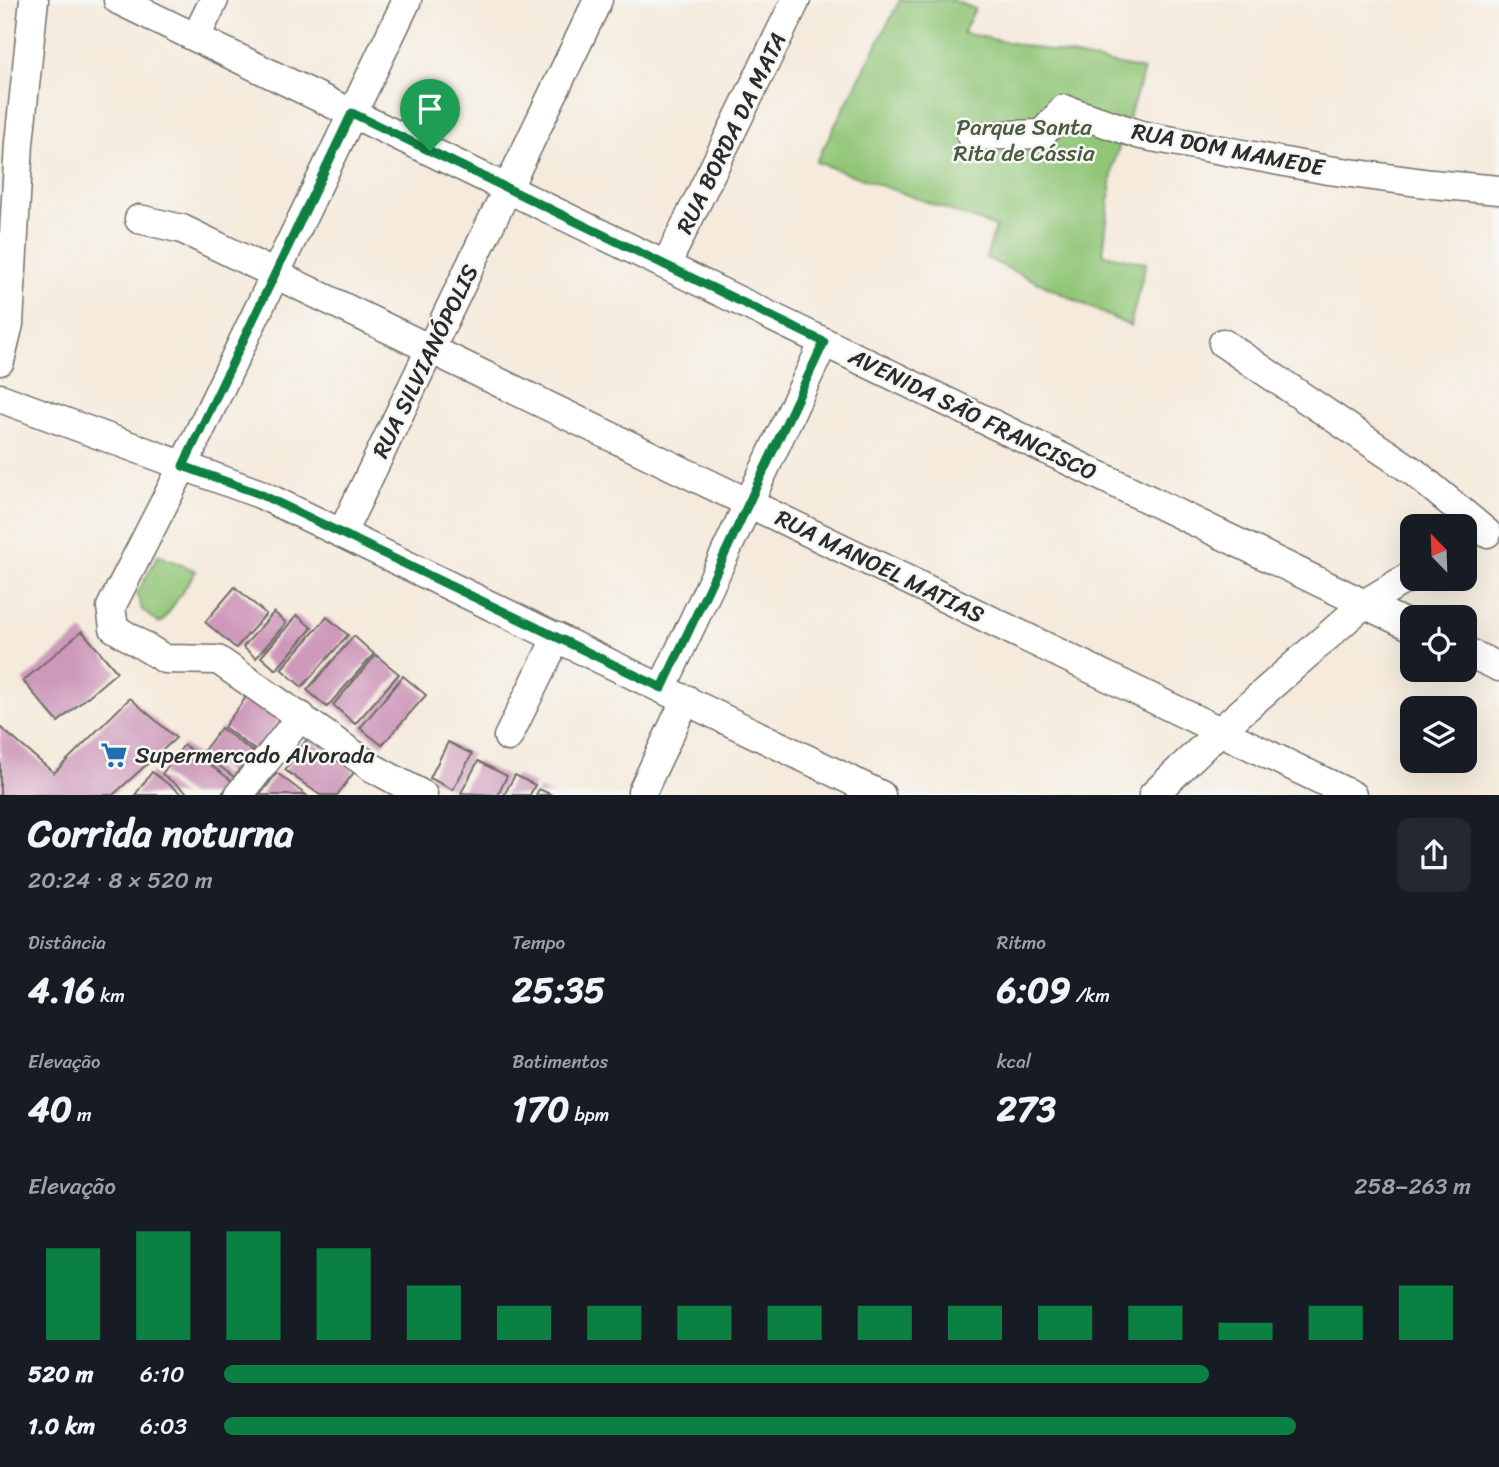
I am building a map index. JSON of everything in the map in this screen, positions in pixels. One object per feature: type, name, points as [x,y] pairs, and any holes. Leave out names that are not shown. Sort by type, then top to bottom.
[{"type":"street","points":[[0,361],[9,324],[9,141],[34,0]]},
{"type":"street","name":"AVENIDA SÃO FRANCISCO","points":[[118,0],[1400,621]]},
{"type":"street","points":[[196,37],[214,0]]},
{"type":"street","points":[[407,0],[183,466],[111,607],[114,628],[165,659],[218,660],[373,768],[423,795]]},
{"type":"street","name":"RUA SILVIANÓPOLIS","points":[[342,533],[598,0]]},
{"type":"street","name":"RUA BORDA DA MATA","points":[[666,265],[796,0]]},
{"type":"street","name":"RUA DOM MAMEDE","points":[[971,136],[1042,134],[1064,109],[1141,135],[1328,170],[1499,190]]},
{"type":"street","name":"RUA MANOEL MATIAS","points":[[139,219],[182,229],[1352,795]]},
{"type":"street","points":[[642,792],[674,694],[750,503],[824,342]]},
{"type":"street","points":[[1223,344],[1414,472],[1484,535]]},
{"type":"street","points":[[0,398],[260,494],[881,795]]},
{"type":"street","points":[[1153,795],[1220,731],[1364,604],[1400,582]]},
{"type":"street","points":[[508,737],[557,637]]},
{"type":"street","points":[[1477,657],[1499,667]]},
{"type":"street","points":[[239,795],[301,716]]},
{"type":"green space","name":"Parque Santa Rita de Cássia","points":[[900,0],[953,0],[975,9],[963,33],[1144,70],[1113,166],[1103,254],[1146,263],[1130,326],[986,258],[996,227],[816,162]]},
{"type":"green space","points":[[158,555],[196,571],[159,623],[142,610],[137,594]]},
{"type":"building","points":[[235,587],[266,614],[236,648],[205,622]]},
{"type":"building","points":[[274,612],[286,623],[256,658],[243,647]]},
{"type":"building","points":[[297,615],[312,628],[276,670],[261,657]]},
{"type":"building","points":[[327,617],[348,635],[302,687],[281,669]]},
{"type":"building","points":[[82,631],[117,672],[58,722],[23,681]]},
{"type":"building","points":[[354,636],[374,654],[327,707],[307,690]]},
{"type":"building","points":[[376,655],[399,674],[355,724],[333,705]]},
{"type":"building","points":[[403,676],[426,695],[382,745],[360,728]]},
{"type":"building","points":[[250,692],[282,716],[256,751],[224,727]]},
{"type":"building","name":"Supermercado Alvorada","points":[[130,698],[176,738],[113,795],[0,795],[0,727],[54,773]]},
{"type":"building","points":[[221,728],[253,752],[234,777],[202,753]]},
{"type":"building","points":[[308,738],[355,771],[337,795],[320,795],[285,770]]},
{"type":"building","points":[[448,742],[472,754],[453,790],[430,778]]},
{"type":"building","points":[[184,745],[232,781],[221,795],[190,795],[162,774]]},
{"type":"building","points":[[478,761],[507,776],[498,795],[461,793]]},
{"type":"building","points":[[152,772],[183,795],[135,795]]},
{"type":"building","points":[[277,773],[306,795],[260,795]]},
{"type":"building","points":[[515,775],[535,785],[530,795],[504,795]]},
{"type":"building","points":[[539,789],[552,795],[536,795]]},
{"type":"place","name":"Supermercado Alvorada","points":[[114,755]]},
{"type":"route","points":[[352,113],[430,151],[824,342],[662,688],[260,494],[183,466],[352,113]]}]
